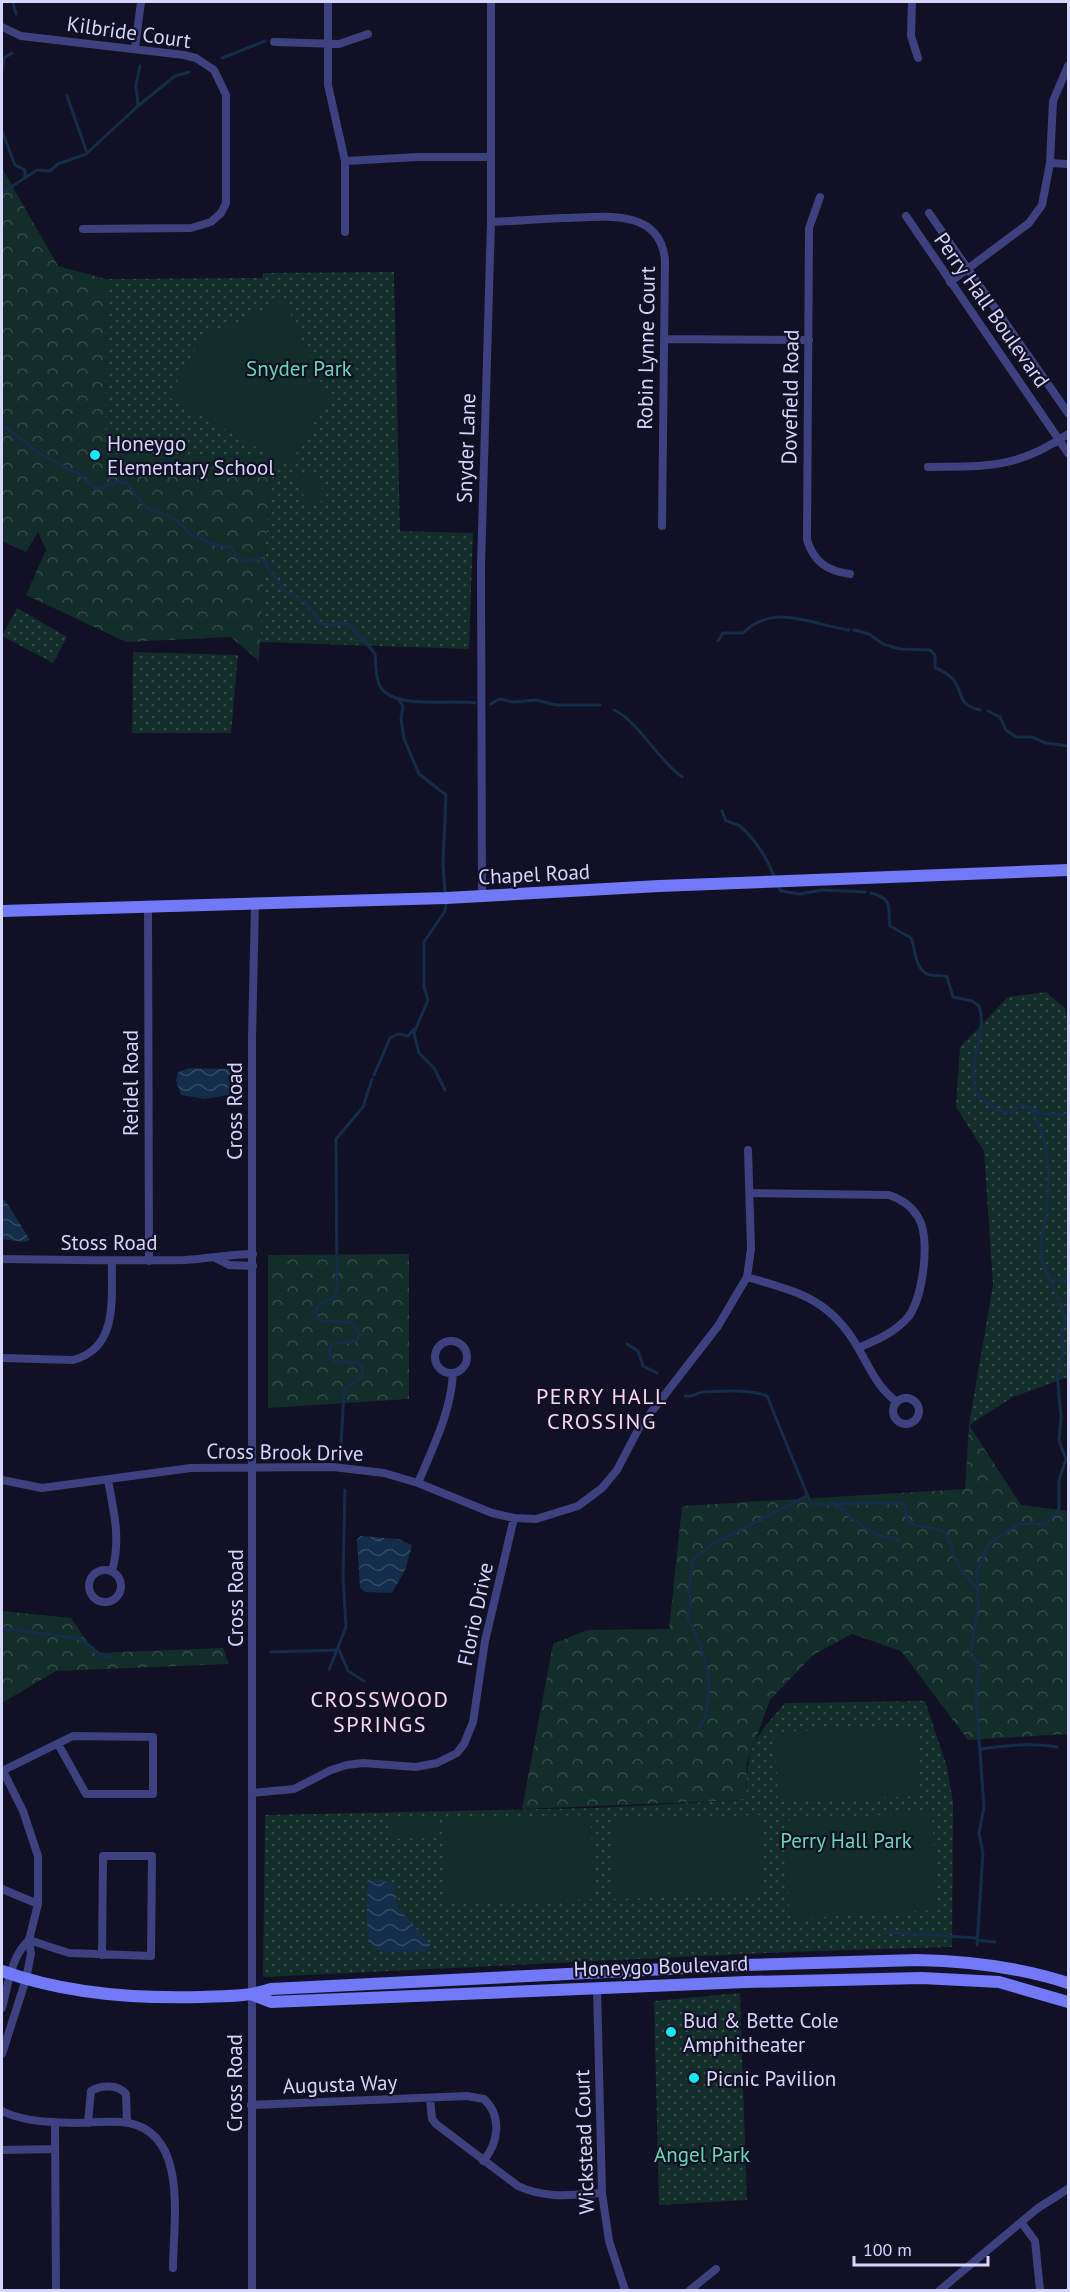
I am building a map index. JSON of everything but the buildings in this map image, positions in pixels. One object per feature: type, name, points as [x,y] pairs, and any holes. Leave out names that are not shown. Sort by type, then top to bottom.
[{"type":"main road","name":"Chapel Road","points":[[2,911],[482,896],[1068,870]]},
{"type":"main road","name":"Honeygo Boulevard","points":[[6,1973],[62,1987],[136,1996],[253,1995],[271,1989],[464,1978],[893,1961],[960,1961],[989,1965],[1068,1983]]},
{"type":"main road","name":"Honeygo Boulevard","points":[[253,1995],[271,2002],[815,1980],[958,1978],[999,1982],[1068,2002]]},
{"type":"street","points":[[135,48],[141,2]]},
{"type":"street","points":[[328,2],[328,85],[345,161],[345,232]]},
{"type":"street","name":"Snyder Lane","points":[[482,896],[481,566],[491,222],[491,2]]},
{"type":"street","points":[[912,2],[911,36],[918,58]]},
{"type":"street","name":"Kilbride Court","points":[[2,27],[21,36],[135,48],[196,58],[219,77],[224,87],[227,108],[226,203],[220,213],[211,222],[191,228],[83,229]]},
{"type":"street","points":[[274,42],[327,44],[349,42],[368,34]]},
{"type":"street","points":[[950,282],[1019,232],[1036,215],[1046,193],[1053,101],[1068,66]]},
{"type":"street","points":[[345,161],[417,157],[490,157]]},
{"type":"street","points":[[1050,163],[1068,164]]},
{"type":"street","name":"Dovefield Road","points":[[820,197],[809,228],[807,540],[818,562],[835,572],[850,574]]},
{"type":"street","name":"Perry Hall Boulevard","points":[[929,213],[1068,413]]},
{"type":"street","name":"Robin Lynne Court","points":[[491,222],[614,216],[642,224],[659,238],[664,251],[665,339],[662,525]]},
{"type":"street","name":"Perry Hall Boulevard","points":[[906,216],[1068,453]]},
{"type":"street","points":[[665,339],[809,340]]},
{"type":"street","points":[[928,467],[1014,463],[1033,456],[1068,434]]},
{"type":"street","name":"Cross Road","points":[[252,2290],[255,904]]},
{"type":"street","name":"Reidel Road","points":[[148,906],[149,1261]]},
{"type":"street","name":"Cross Brook Drive","points":[[2,1480],[42,1488],[191,1468],[333,1467],[384,1473],[418,1483],[492,1513],[514,1518],[536,1519],[578,1506],[602,1488],[617,1470],[639,1428],[725,1317],[747,1277],[751,1249],[747,1150]]},
{"type":"street","points":[[750,1193],[878,1194],[904,1202],[916,1214],[923,1232],[923,1260],[921,1289],[915,1304],[909,1316],[892,1331],[858,1348]]},
{"type":"street","name":"Stoss Road","points":[[2,1259],[149,1261],[253,1254]]},
{"type":"street","name":"Stoss Road","points":[[217,1258],[229,1265],[253,1266]]},
{"type":"street","points":[[2,1358],[73,1360],[84,1357],[93,1350],[108,1331],[111,1319],[112,1261]]},
{"type":"street","points":[[747,1277],[805,1295],[822,1304],[842,1321],[876,1383],[897,1402]]},
{"type":"street","points":[[418,1483],[445,1419],[452,1394],[453,1373]]},
{"type":"street","points":[[108,1480],[117,1531],[118,1552],[112,1571]]},
{"type":"street","name":"Florio Drive","points":[[252,1793],[294,1789],[331,1770],[347,1765],[363,1763],[416,1767],[437,1763],[457,1753],[464,1744],[473,1722],[485,1641],[514,1518]]},
{"type":"street","points":[[2,2054],[26,1979],[31,1954],[29,1940],[38,1904],[38,1856],[26,1819],[2,1771],[73,1736],[153,1737],[153,1794],[86,1794],[58,1744]]},
{"type":"street","points":[[29,1940],[69,1953],[102,1955],[151,1956],[152,1856],[103,1856],[102,1955]]},
{"type":"street","points":[[2,1889],[38,1904]]},
{"type":"street","points":[[2,2008],[6,1973],[29,1940]]},
{"type":"street","name":"Wickstead Court","points":[[597,1988],[602,2193],[609,2241],[625,2290]]},
{"type":"street","points":[[87,2123],[91,2091],[98,2087],[115,2086],[126,2094],[128,2122]]},
{"type":"street","name":"Augusta Way","points":[[251,2105],[475,2097],[488,2103],[494,2111],[496,2138],[491,2153],[483,2161]]},
{"type":"street","points":[[429,2099],[432,2119],[436,2124],[506,2180],[531,2193],[554,2196],[602,2193]]},
{"type":"street","points":[[2,2111],[23,2120],[128,2122],[153,2134],[166,2149],[170,2160],[173,2183],[172,2268]]},
{"type":"street","points":[[55,2122],[56,2290]]},
{"type":"street","points":[[2,2150],[54,2149]]},
{"type":"street","points":[[940,2290],[1021,2222],[1068,2189]]},
{"type":"street","points":[[1021,2222],[1035,2241],[1040,2290]]},
{"type":"street","points":[[690,2290],[716,2269]]},
{"type":"green space","name":"Honeygo Elementary School","points":[[2,168],[58,266],[106,279],[105,452],[271,458],[259,661],[231,637],[126,642],[26,595],[46,550],[38,532],[26,552],[2,541]]},
{"type":"green space","name":"Snyder Park","points":[[394,272],[400,531],[473,533],[469,649],[260,642],[271,458],[105,452],[106,279],[262,278],[263,273]]},
{"type":"green space","points":[[284,300],[318,375],[308,380],[331,394],[289,466],[168,397],[210,324],[221,330]]},
{"type":"green space","points":[[313,469],[326,499],[309,507],[295,477]]},
{"type":"green space","points":[[17,608],[67,637],[53,663],[2,636]]},
{"type":"green space","points":[[133,652],[238,655],[231,733],[132,733]]},
{"type":"green space","points":[[1046,992],[1065,1008],[1068,1023],[1068,1377],[1013,1397],[969,1425],[993,1285],[984,1151],[956,1107],[960,1047],[1008,997]]},
{"type":"green space","points":[[409,1254],[409,1399],[268,1408],[268,1255]]},
{"type":"green space","points":[[969,1425],[1021,1505],[1068,1511],[1068,1734],[968,1740],[901,1651],[852,1634],[813,1655],[770,1700],[747,1763],[746,1800],[522,1809],[553,1644],[587,1630],[669,1629],[682,1506],[965,1489]]},
{"type":"green space","points":[[2,1611],[71,1618],[95,1653],[223,1648],[229,1664],[56,1671],[2,1703]]},
{"type":"green space","name":"Perry Hall Park","points":[[925,1701],[947,1767],[953,1802],[952,1947],[787,1952],[263,1977],[265,1815],[595,1808],[746,1800],[748,1768],[753,1746],[764,1727],[785,1703]]},
{"type":"green space","points":[[918,1726],[920,1796],[778,1802],[775,1732]]},
{"type":"green space","points":[[932,1812],[937,1910],[790,1919],[784,1821]]},
{"type":"green space","points":[[591,1815],[593,1899],[444,1903],[442,1819]]},
{"type":"green space","points":[[762,1815],[764,1895],[614,1899],[612,1819]]},
{"type":"green space","points":[[388,1816],[436,1816],[436,1838],[388,1839]]},
{"type":"green space","name":"Angel Park","points":[[740,1993],[747,2200],[659,2205],[654,2001]]},
{"type":"water","points":[[189,1068],[231,1069],[229,1095],[205,1099],[181,1095],[176,1081],[178,1072]]},
{"type":"water","points":[[2,1198],[30,1240],[24,1242],[2,1239]]},
{"type":"water","points":[[360,1536],[398,1539],[412,1545],[406,1568],[392,1593],[365,1592],[360,1588],[357,1540]]},
{"type":"water","points":[[376,1879],[394,1884],[398,1908],[432,1946],[428,1951],[390,1952],[376,1950],[372,1947],[367,1928],[368,1882]]},
{"type":"waterway","points":[[13,2],[16,14]]},
{"type":"waterway","points":[[222,58],[265,41]]},
{"type":"waterway","points":[[2,72],[4,58],[12,53]]},
{"type":"waterway","points":[[138,106],[136,85],[140,66]]},
{"type":"waterway","points":[[2,193],[37,170],[50,171],[58,164],[86,154],[138,106],[175,76],[189,72]]},
{"type":"waterway","points":[[67,96],[87,153]]},
{"type":"waterway","points":[[2,131],[15,165],[25,170],[25,177]]},
{"type":"waterway","points":[[2,427],[7,428],[40,454],[79,474],[96,489],[117,482],[126,483],[147,508],[175,519],[191,534],[209,543],[232,548],[236,557],[242,561],[262,559],[285,592],[306,603],[320,623],[330,625],[346,623],[361,637],[375,654],[378,682],[387,693],[409,701],[475,703]]},
{"type":"waterway","points":[[718,641],[723,633],[743,633],[755,624],[780,617],[849,630]]},
{"type":"waterway","points":[[854,630],[869,634],[883,644],[900,649],[930,650],[935,655],[935,667],[953,679],[965,703],[980,710]]},
{"type":"waterway","points":[[398,699],[403,706],[401,719],[404,739]]},
{"type":"waterway","points":[[491,704],[499,699],[514,702],[536,700],[556,705],[600,705]]},
{"type":"waterway","points":[[614,710],[623,715],[682,777]]},
{"type":"waterway","points":[[988,711],[1000,717],[1006,730],[1016,737],[1032,737],[1046,743],[1068,746]]},
{"type":"waterway","points":[[405,741],[419,774],[446,795],[443,863],[445,893]]},
{"type":"waterway","points":[[722,811],[726,821],[740,826],[756,844],[775,879]]},
{"type":"waterway","points":[[777,885],[781,891],[799,894],[822,890],[865,892]]},
{"type":"waterway","points":[[871,893],[879,895],[887,902],[890,926],[911,938],[918,963],[923,971],[929,975],[947,977],[953,997],[972,1001],[979,1006],[981,1028],[973,1074],[978,1096],[997,1110],[1012,1113],[1021,1104],[1044,1114],[1068,1115]]},
{"type":"waterway","points":[[445,1090],[434,1068],[419,1053],[414,1033],[428,1000],[424,987],[424,942],[445,911],[446,903]]},
{"type":"waterway","points":[[374,1075],[390,1038],[398,1034],[408,1036],[414,1029]]},
{"type":"waterway","points":[[341,1446],[344,1390],[361,1377],[363,1370],[359,1363],[333,1361],[329,1352],[332,1344],[356,1341],[360,1335],[351,1322],[322,1321],[316,1313],[318,1306],[334,1297],[337,1290],[336,1139],[363,1107],[372,1079]]},
{"type":"waterway","points":[[1031,1109],[1042,1132],[1047,1156],[1048,1194],[1041,1251],[1046,1272],[1064,1314],[1062,1332],[1064,1350],[1061,1360]]},
{"type":"waterway","points":[[1051,1280],[1068,1280]]},
{"type":"waterway","points":[[627,1344],[638,1351],[643,1366],[657,1373]]},
{"type":"waterway","points":[[977,1945],[983,1853],[979,1833],[984,1807],[976,1697],[979,1663],[970,1656],[978,1608],[977,1572],[988,1545],[1018,1524],[1046,1524],[1059,1509],[1059,1480],[1066,1459],[1059,1441],[1061,1417],[1057,1373],[1060,1364]]},
{"type":"waterway","points":[[685,1396],[703,1392],[727,1391],[744,1391],[767,1396],[811,1504],[901,1503],[905,1507],[908,1522],[944,1532],[957,1563],[975,1587]]},
{"type":"waterway","points":[[329,1670],[346,1627],[343,1577],[345,1490]]},
{"type":"waterway","points":[[700,1727],[706,1713],[709,1685],[704,1656],[687,1617],[691,1602],[689,1591],[693,1559],[714,1543],[807,1496]]},
{"type":"waterway","points":[[834,1502],[870,1531],[895,1538],[900,1542]]},
{"type":"waterway","points":[[2,1628],[81,1639],[102,1656],[111,1657]]},
{"type":"waterway","points":[[339,1650],[348,1671],[364,1681]]},
{"type":"waterway","points":[[271,1652],[339,1650]]},
{"type":"waterway","points":[[980,1749],[1028,1745],[1057,1747]]},
{"type":"waterway","points":[[885,1932],[977,1938]]},
{"type":"waterway","points":[[977,1940],[995,1942]]},
{"type":"place","name":"Honeygo Elementary School","points":[[95,455]]},
{"type":"place","name":"Bud & Bette Cole Amphitheater","points":[[671,2032]]},
{"type":"place","name":"Picnic Pavilion","points":[[694,2078]]},
{"type":"district","name":"PERRY HALL CROSSING","points":[[602,1408]]},
{"type":"district","name":"CROSSWOOD SPRINGS","points":[[380,1712]]}]
